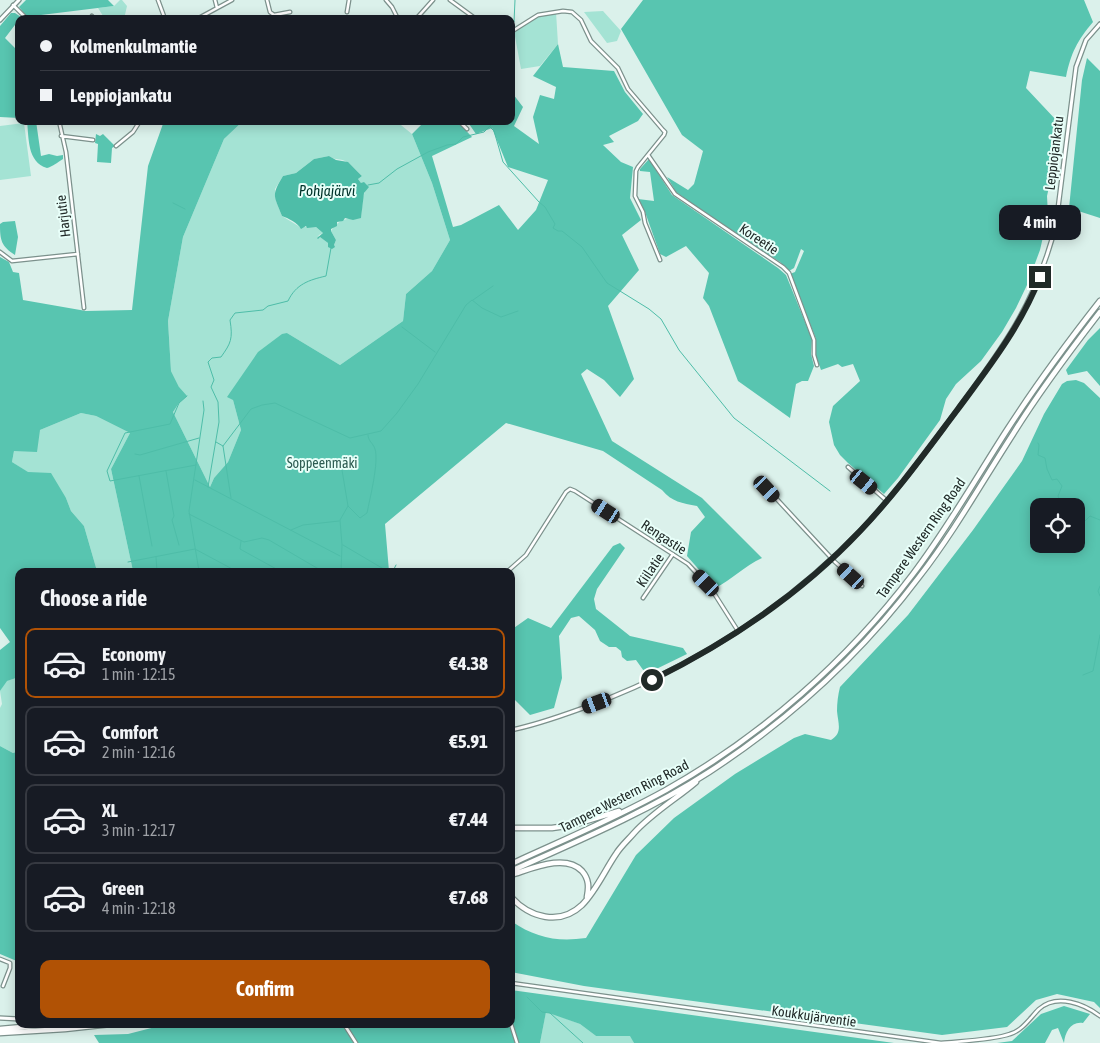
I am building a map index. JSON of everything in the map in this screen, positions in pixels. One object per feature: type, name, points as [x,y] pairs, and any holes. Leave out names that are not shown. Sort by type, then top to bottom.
[{"type":"highway","name":"Tampere Western Ring Road","points":[[515,862],[637,805],[707,765],[794,700],[828,669],[860,637],[919,566],[1039,382],[1100,301]]},
{"type":"highway","name":"Tampere Western Ring Road","points":[[515,871],[637,813],[707,774],[800,705],[852,655],[919,578],[946,540],[1019,424],[1100,312]]},
{"type":"highway","points":[[1087,329],[1100,317]]},
{"type":"highway","points":[[515,900],[529,912],[546,918],[566,915],[577,908],[586,900],[618,851],[635,832],[707,774]]},
{"type":"highway","points":[[515,828],[552,828],[572,825],[637,805]]},
{"type":"highway","points":[[515,872],[552,864],[566,863],[574,865],[587,878],[586,900]]},
{"type":"highway","points":[[0,1031],[24,1028]]},
{"type":"highway","points":[[0,1031],[74,1028]]},
{"type":"street","points":[[0,20],[19,0]]},
{"type":"street","points":[[158,0],[164,15]]},
{"type":"street","points":[[215,0],[217,8]]},
{"type":"street","points":[[204,15],[232,0]]},
{"type":"street","points":[[267,0],[272,14],[290,12]]},
{"type":"street","points":[[347,12],[349,0]]},
{"type":"street","points":[[386,0],[396,15]]},
{"type":"street","points":[[420,15],[433,0]]},
{"type":"street","points":[[450,0],[471,15]]},
{"type":"street","points":[[14,6],[23,15]]},
{"type":"street","points":[[515,29],[538,15],[563,11],[572,12],[578,16],[591,41],[618,68],[628,89],[665,132],[638,166],[635,196],[643,212],[645,223],[660,260]]},
{"type":"street","name":"Leppiojankatu","points":[[515,729],[557,717],[637,686],[684,664],[738,631],[787,596],[832,558],[887,501],[940,433],[1007,341],[1035,289],[1051,245],[1060,198],[1076,67],[1086,40],[1100,24]]},
{"type":"street","name":"Harjutie","points":[[60,125],[66,152],[84,308]]},
{"type":"street","points":[[116,146],[133,132],[137,125]]},
{"type":"street","points":[[464,125],[468,129]]},
{"type":"street","points":[[61,136],[94,140]]},
{"type":"street","name":"Koreetie","points":[[648,155],[675,194],[783,267],[789,273],[814,340],[814,355],[817,365]]},
{"type":"street","points":[[0,252],[12,261],[78,254]]},
{"type":"street","points":[[848,467],[887,501]]},
{"type":"street","points":[[761,482],[832,558],[862,586]]},
{"type":"street","name":"Rengastie","points":[[511,568],[526,555],[566,492],[570,489],[688,564],[706,583],[738,631]]},
{"type":"street","name":"Kiilatie","points":[[643,598],[672,554]]},
{"type":"street","points":[[0,959],[10,963],[10,968],[2,986]]},
{"type":"street","name":"Koukkujärventie","points":[[515,984],[941,1043],[993,1038],[1011,1034],[1023,1027],[1043,1006],[1056,1001],[1082,1005],[1100,1016]]},
{"type":"street","points":[[0,1018],[15,1019]]},
{"type":"street","points":[[347,1028],[356,1043]]},
{"type":"street","points":[[512,1028],[517,1043]]},
{"type":"shaded area","points":[[122,0],[127,6],[125,15],[102,15],[98,8],[114,6]]},
{"type":"shaded area","points":[[603,11],[621,31],[617,41],[607,43],[584,12]]},
{"type":"shaded area","points":[[556,12],[558,44],[540,66],[521,69],[515,30],[538,15]]},
{"type":"shaded area","points":[[24,125],[31,176],[0,180],[0,126]]},
{"type":"shaded area","points":[[239,125],[401,125],[412,134],[432,183],[450,240],[432,271],[406,294],[403,321],[340,365],[287,333],[233,400],[241,430],[228,462],[214,478],[210,487],[173,412],[179,403],[179,387],[171,371],[168,321],[183,237],[224,139]],"holes":[[[329,156],[350,164],[362,176],[358,179],[361,183],[367,185],[363,197],[361,218],[347,219],[337,224],[331,231],[336,240],[334,245],[319,236],[317,238],[319,235],[323,233],[316,227],[300,227],[282,216],[276,201],[275,189],[283,176],[296,173],[314,159]]]},
{"type":"shaded area","points":[[81,413],[96,416],[130,433],[111,469],[132,568],[96,568],[84,526],[71,511],[66,498],[12,462],[14,451],[40,430]]},
{"type":"shaded area","points":[[15,678],[15,752],[13,753],[0,746],[0,708],[2,704],[0,691],[6,681]]},
{"type":"shaded area","points":[[546,1011],[580,1024],[596,1036],[631,1036],[634,1043],[540,1043]]},
{"type":"green space","points":[[26,0],[108,0],[114,6],[41,15],[26,15],[19,7]]},
{"type":"green space","points":[[643,0],[1084,0],[1093,22],[1075,48],[1066,77],[1030,71],[1026,88],[1057,121],[1053,169],[1047,196],[1048,215],[1040,250],[1027,285],[1002,332],[981,361],[956,384],[946,399],[940,420],[898,478],[884,494],[848,463],[834,445],[829,422],[833,406],[860,381],[853,364],[842,367],[838,364],[821,370],[815,353],[816,339],[790,274],[795,272],[804,251],[801,249],[794,268],[789,271],[780,262],[726,228],[676,192],[667,177],[688,190],[694,184],[703,151],[682,135],[621,29]]},
{"type":"green space","points":[[11,13],[18,15],[15,15],[15,25],[5,38],[15,48],[15,118],[0,117],[0,26]]},
{"type":"green space","name":"Soppeenmäki","points":[[558,44],[563,67],[614,71],[625,92],[643,114],[638,121],[609,136],[614,142],[603,145],[621,162],[633,167],[630,198],[641,220],[622,235],[639,270],[608,306],[634,379],[620,397],[604,380],[587,369],[581,374],[612,441],[702,498],[762,558],[715,588],[687,556],[691,532],[705,517],[697,506],[674,500],[603,451],[506,423],[385,524],[389,568],[132,568],[111,469],[130,433],[96,416],[81,413],[40,430],[37,452],[14,451],[12,462],[28,472],[51,473],[66,498],[71,511],[84,526],[96,568],[15,568],[15,678],[7,681],[0,691],[0,650],[10,642],[0,628],[0,257],[9,262],[13,272],[19,273],[23,300],[86,311],[132,310],[148,166],[163,125],[239,125],[224,139],[183,237],[168,321],[171,371],[179,387],[187,396],[173,412],[210,487],[214,478],[228,462],[241,430],[233,400],[227,397],[258,352],[282,334],[287,333],[340,365],[403,321],[406,294],[432,271],[450,240],[432,183],[412,134],[421,125],[461,125],[472,137],[432,156],[453,227],[461,225],[499,205],[518,230],[536,210],[548,180],[508,167],[492,128],[476,134],[470,125],[514,125],[539,144],[533,117],[540,95],[554,99],[556,87],[533,76]]},
{"type":"green space","points":[[1087,58],[1100,71],[1100,218],[1069,208],[1082,80]]},
{"type":"green space","points":[[515,97],[523,107],[515,124]]},
{"type":"green space","points":[[27,125],[37,125],[41,156],[49,154],[63,155],[63,159],[47,168],[40,165],[32,155]]},
{"type":"green space","points":[[96,134],[100,136],[103,134],[115,146],[112,148],[111,163],[97,162],[98,144],[95,143]]},
{"type":"green space","points":[[649,159],[672,195],[786,275],[812,339],[811,354],[814,366],[808,381],[796,384],[790,418],[738,381],[709,306],[703,298],[709,273],[686,246],[666,257],[660,254],[645,212],[638,199],[654,201],[650,172],[640,171]]},
{"type":"green space","points":[[15,221],[18,237],[15,255],[2,242],[0,224]]},
{"type":"green space","points":[[1100,328],[1100,386],[1087,371],[1068,375],[1066,370],[1088,340]]},
{"type":"green space","points":[[1076,380],[1084,383],[1100,398],[1100,1008],[1094,1002],[1057,994],[1036,1000],[1007,1027],[942,1035],[584,986],[515,973],[515,924],[538,935],[556,939],[586,938],[636,855],[674,818],[735,774],[794,738],[805,734],[831,740],[835,737],[839,727],[837,708],[840,687],[908,615],[973,530],[1022,461],[1044,414],[1062,384],[1067,381]]},
{"type":"green space","points":[[620,543],[625,548],[597,589],[594,599],[596,609],[630,636],[683,648],[687,654],[646,674],[636,660],[627,661],[616,647],[609,647],[600,641],[595,630],[579,616],[571,618],[559,636],[562,678],[554,708],[530,715],[515,700],[515,627],[528,618],[551,628],[613,546]]},
{"type":"green space","points":[[0,746],[15,752],[15,960],[0,954]]},
{"type":"green space","points":[[515,991],[894,1043],[634,1043],[630,1036],[596,1036],[580,1024],[546,1012],[540,1043],[99,1043],[94,1035],[128,1034],[151,1028],[515,1028]]},
{"type":"green space","points":[[1064,1006],[1090,1014],[1083,1023],[1075,1024],[1069,1028],[1064,1043],[1058,1028],[1052,1030],[1045,1043],[997,1043],[1012,1041],[1041,1014]]},
{"type":"water","name":"Pohjajärvi","points":[[329,156],[336,160],[348,162],[362,176],[358,179],[361,183],[364,182],[369,187],[364,193],[361,218],[353,220],[345,218],[343,221],[337,222],[337,226],[331,229],[336,240],[335,247],[332,249],[320,237],[317,238],[323,233],[316,227],[307,228],[306,226],[301,229],[290,219],[282,216],[275,196],[283,176],[296,173],[314,159]]},
{"type":"waterway","points":[[514,15],[515,0]]},
{"type":"waterway","points":[[368,185],[379,183],[397,169],[428,152],[447,145],[456,144],[463,137],[484,132],[491,125]]},
{"type":"waterway","points":[[490,127],[494,131],[503,162],[545,207],[555,224],[553,228],[562,231],[582,247],[607,283],[649,309],[661,319],[679,350],[734,418],[830,491]]},
{"type":"waterway","points":[[173,203],[185,209]]},
{"type":"waterway","points":[[208,487],[219,422],[218,402],[211,387],[214,380],[208,362],[212,358],[221,357],[227,348],[231,336],[230,320],[235,313],[263,310],[268,306],[288,301],[299,287],[314,279],[326,276],[331,248]]},
{"type":"waterway","points":[[473,300],[493,286]]},
{"type":"waterway","points":[[223,446],[251,409],[275,403],[350,438],[381,431],[418,384],[466,305],[472,300],[482,308],[501,317],[518,311]]},
{"type":"waterway","points":[[402,327],[435,352]]},
{"type":"waterway","points":[[187,396],[179,403],[170,424],[125,433],[107,471],[110,481],[196,465]]},
{"type":"waterway","points":[[198,568],[189,511],[204,410],[203,401]]},
{"type":"waterway","points":[[348,506],[360,518],[367,513],[376,462],[375,449],[368,435]]},
{"type":"waterway","points":[[135,454],[140,455],[199,438]]},
{"type":"waterway","points":[[216,442],[223,446],[231,498]]},
{"type":"waterway","points":[[1038,443],[1038,455],[1045,458],[1052,480],[1057,479],[1062,486],[1059,498]]},
{"type":"waterway","points":[[341,464],[348,506],[340,520],[341,568]]},
{"type":"waterway","points":[[166,471],[174,516],[172,520],[179,545]]},
{"type":"waterway","points":[[139,476],[152,546]]},
{"type":"waterway","points":[[195,480],[340,556]]},
{"type":"waterway","points":[[189,514],[244,542],[262,538],[269,540],[317,568]]},
{"type":"waterway","points":[[1085,521],[1090,516],[1100,520]]},
{"type":"waterway","points":[[291,530],[303,525],[339,521]]},
{"type":"waterway","points":[[241,541],[240,549],[275,568]]},
{"type":"waterway","points":[[343,545],[382,568]]},
{"type":"waterway","points":[[128,562],[195,549],[230,568]]},
{"type":"waterway","points":[[156,557],[157,568]]},
{"type":"waterway","points":[[1100,586],[1098,591],[1100,596]]},
{"type":"waterway","points":[[1083,675],[1093,671],[1100,635]]},
{"type":"waterway","points":[[527,997],[542,1012],[550,1013],[583,1043]]},
{"type":"route","points":[[652,680],[702,654],[752,623],[795,590],[861,530],[902,483],[1007,341],[1027,306],[1040,277]]}]
